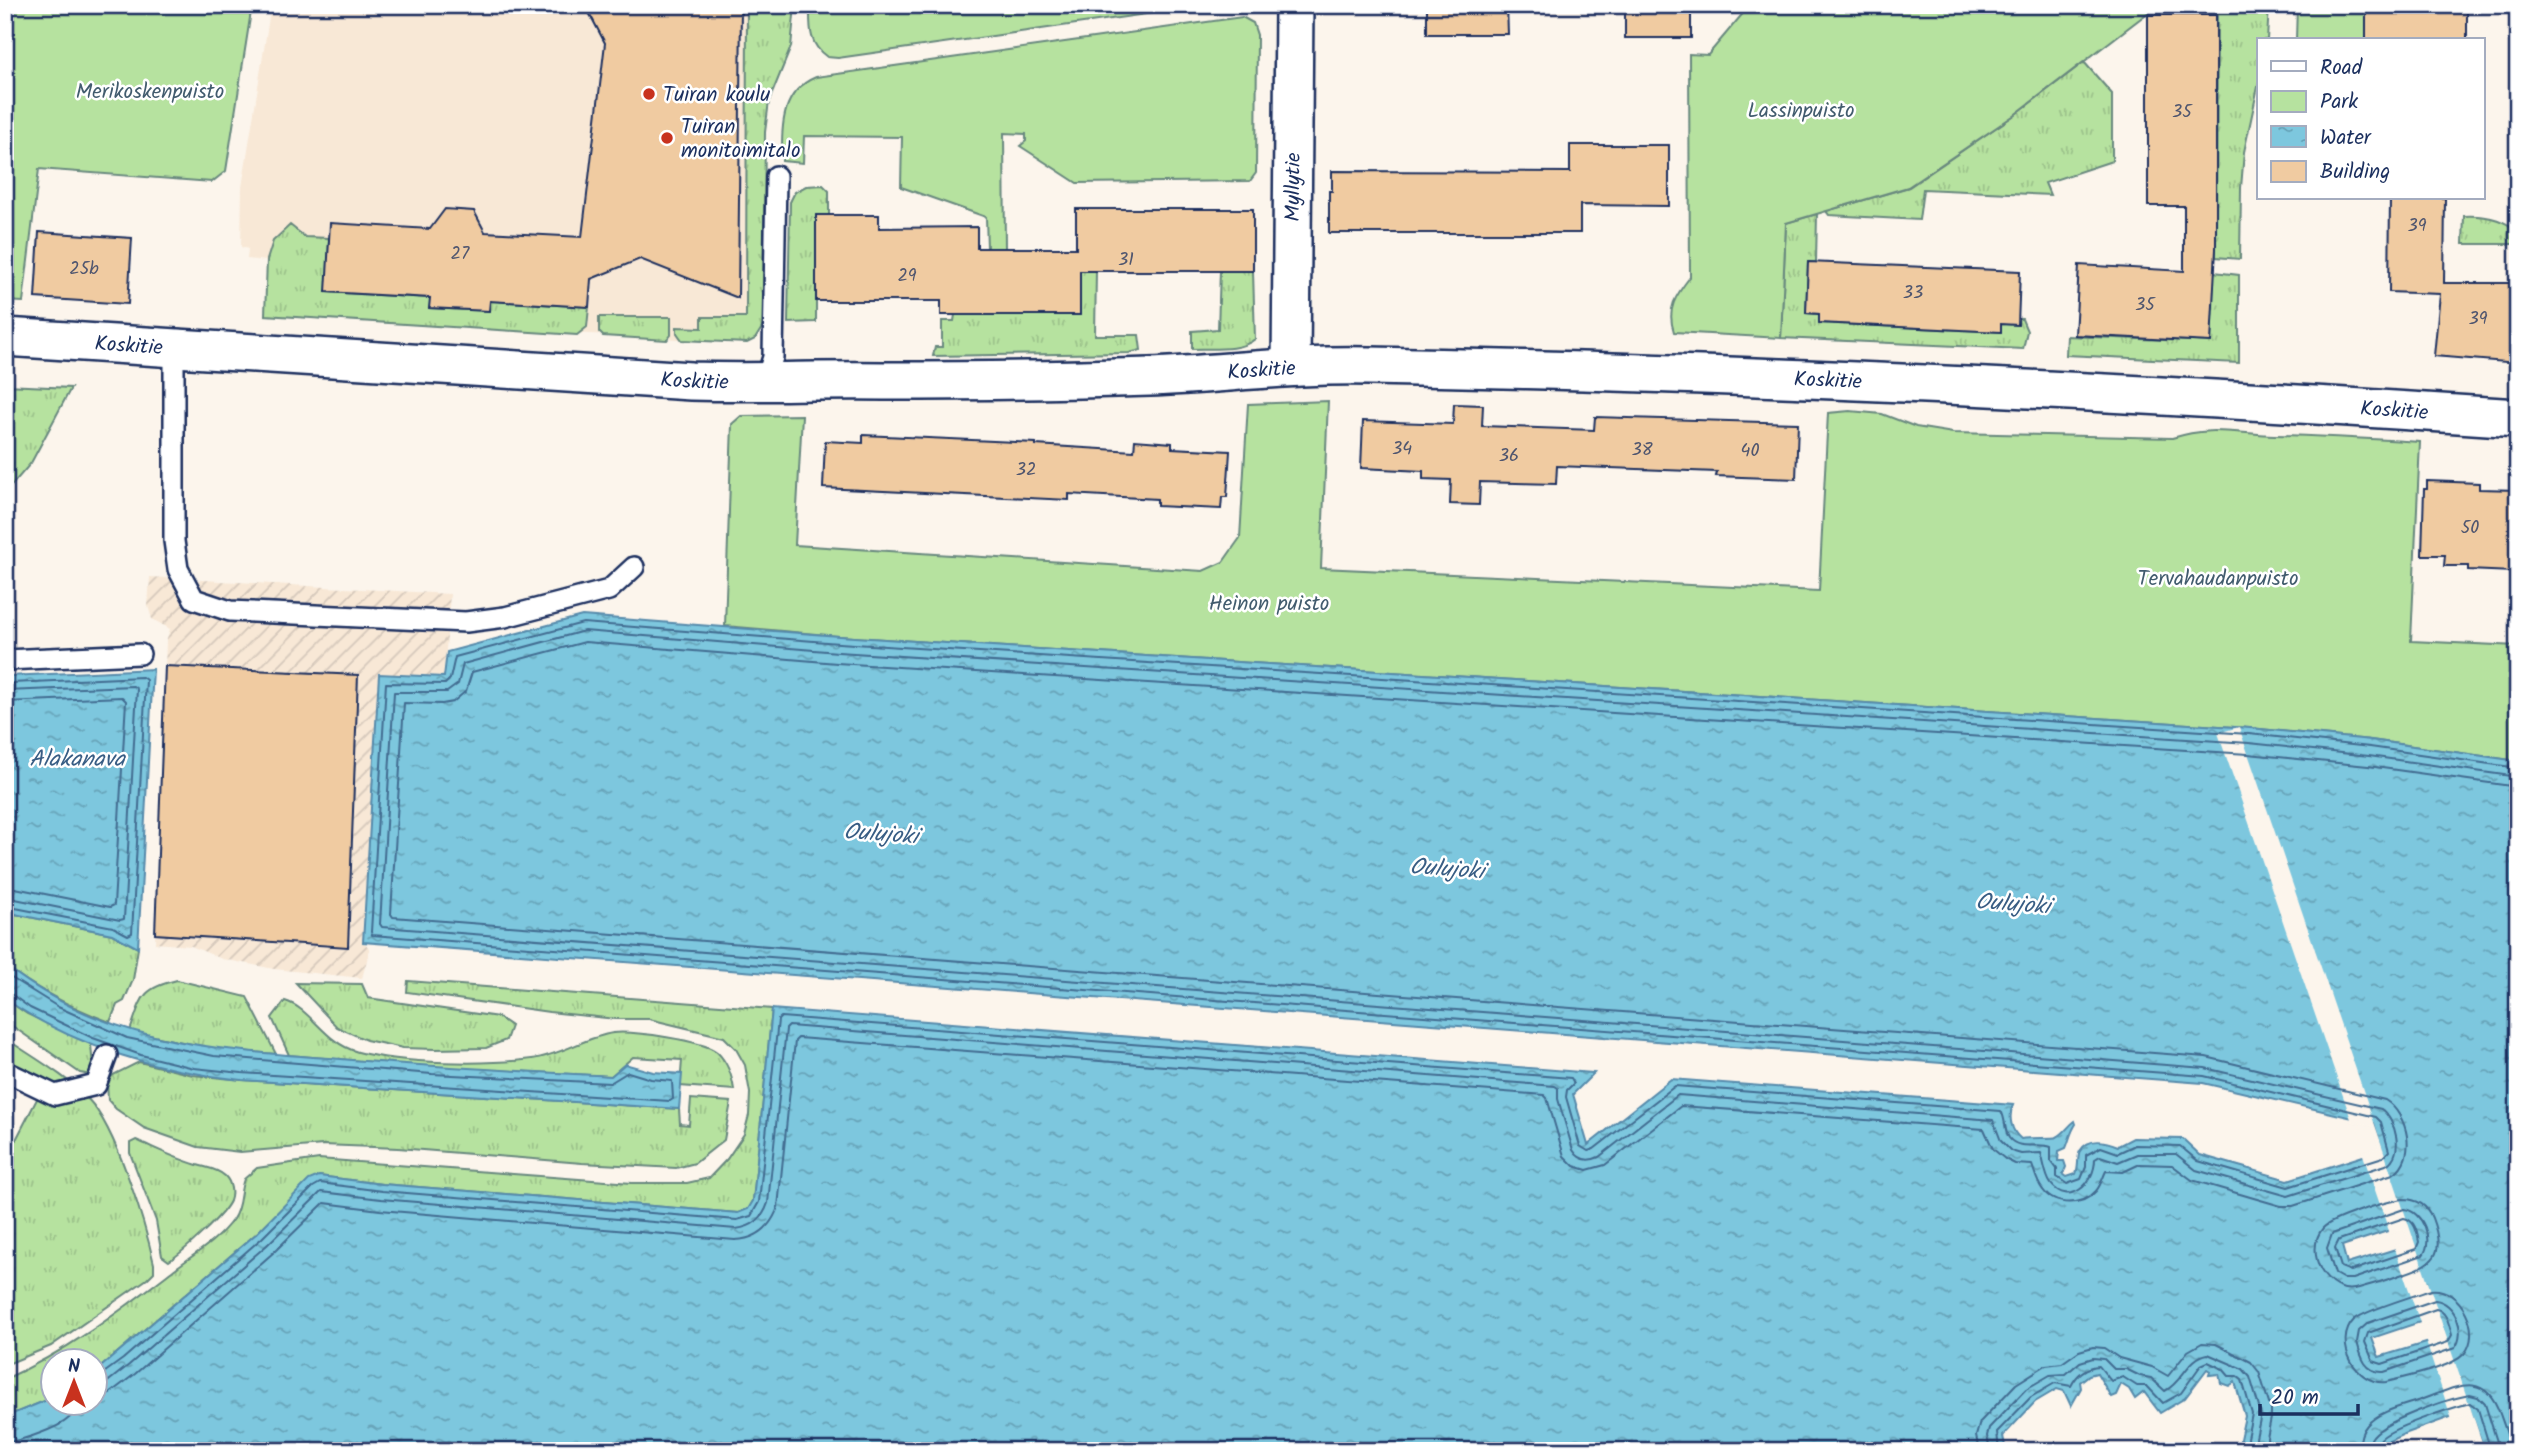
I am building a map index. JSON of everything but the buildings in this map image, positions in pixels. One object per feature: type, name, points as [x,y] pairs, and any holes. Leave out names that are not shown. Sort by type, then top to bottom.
[{"type":"street","name":"Myllytie","points":[[1291,367],[1294,5]]},
{"type":"street","name":"Koskitie","points":[[5,337],[691,381],[765,383],[1151,377],[1291,367],[1367,366],[1657,372],[2252,400],[2518,418]]},
{"type":"lane","points":[[765,383],[773,357],[776,176]]},
{"type":"lane","points":[[174,348],[174,541],[178,569],[194,599],[230,611],[466,622],[505,617],[609,590],[634,567]]},
{"type":"lane","points":[[5,660],[141,654]]},
{"type":"lane","points":[[5,1071],[55,1095],[96,1085],[107,1055]]},
{"type":"shaded area","points":[[271,5],[747,5],[747,343],[265,315],[267,261],[247,259],[248,249],[241,247],[242,187]]},
{"type":"shaded area","points":[[150,577],[450,594],[444,678],[379,675],[363,941],[370,949],[362,978],[274,969],[222,959],[191,946],[155,943],[166,641],[170,629],[152,619],[148,606]]},
{"type":"green space","name":"Merikoskenpuisto","points":[[5,5],[252,5],[226,171],[212,182],[39,169],[23,302],[5,301],[8,126],[5,126]]},
{"type":"green space","points":[[747,5],[795,5],[791,47],[769,101],[765,132],[763,326],[755,339],[747,343],[682,340],[677,333],[677,327],[702,328],[702,317],[746,317]]},
{"type":"green space","points":[[810,5],[1209,5],[838,58],[827,57],[816,46],[811,34]]},
{"type":"green space","name":"Lassinpuisto","points":[[1750,5],[2158,5],[2013,116],[1908,187],[1786,223],[1781,338],[1674,332],[1672,309],[1680,290],[1690,277],[1689,54],[1708,55]]},
{"type":"green space","points":[[2217,5],[2269,5],[2267,38],[2257,38],[2257,91],[2244,152],[2241,188],[2240,259],[2216,257]]},
{"type":"green space","points":[[2297,5],[2366,5],[2366,38],[2296,38]]},
{"type":"green space","points":[[1242,17],[1253,23],[1257,35],[1256,173],[1250,181],[1077,183],[1020,146],[1026,141],[1026,134],[1004,133],[1005,248],[987,248],[986,217],[901,187],[902,137],[804,136],[803,163],[782,161],[783,123],[789,101],[804,84],[816,77]]},
{"type":"green space","points":[[2084,62],[2112,94],[2112,161],[2045,183],[2050,195],[1923,189],[1919,220],[1829,215],[1826,211],[1909,187],[2013,116]]},
{"type":"green space","points":[[823,185],[829,191],[829,215],[816,215],[816,322],[788,323],[790,202],[795,192],[806,186]]},
{"type":"green space","points":[[1817,214],[1816,262],[1808,262],[1806,313],[1819,314],[1819,323],[2000,332],[2001,324],[2017,325],[2018,319],[2022,319],[2027,331],[2023,349],[1781,338],[1786,223]]},
{"type":"green space","points":[[2464,216],[2486,217],[2506,223],[2518,232],[2518,244],[2463,244]]},
{"type":"green space","points":[[290,225],[305,237],[329,238],[327,292],[430,298],[430,308],[489,311],[490,301],[589,307],[587,327],[577,335],[265,315],[267,260],[273,241]]},
{"type":"green space","points":[[1080,271],[1096,271],[1095,335],[1139,335],[1141,350],[1129,353],[933,356],[935,347],[942,347],[942,321],[954,321],[955,315]]},
{"type":"green space","points":[[1220,271],[1253,271],[1255,339],[1233,348],[1192,349],[1192,331],[1218,329]]},
{"type":"green space","points":[[2214,272],[2239,275],[2239,363],[2066,355],[2067,336],[2211,342]]},
{"type":"green space","points":[[599,317],[671,317],[671,335],[667,340],[603,336],[599,332]]},
{"type":"green space","points":[[5,385],[71,388],[31,463],[5,493]]},
{"type":"green space","points":[[1328,401],[1321,568],[1819,591],[1828,413],[1850,411],[1882,414],[1916,427],[1953,433],[2172,438],[2199,432],[2223,431],[2420,442],[2411,641],[2518,646],[2518,761],[2371,740],[2250,728],[839,636],[725,626],[732,424],[741,416],[802,415],[795,545],[1203,571],[1223,562],[1240,538],[1248,404]]},
{"type":"green space","points":[[5,912],[112,934],[138,948],[133,980],[124,1001],[117,1005],[110,1022],[55,998],[5,965]]},
{"type":"green space","points":[[177,980],[247,997],[276,1054],[216,1049],[130,1031],[144,996],[156,987]]},
{"type":"green space","points":[[408,981],[772,1009],[753,1201],[749,1209],[738,1213],[382,1184],[319,1176],[309,1181],[257,1233],[108,1361],[108,1348],[64,1348],[94,1329],[214,1240],[233,1219],[238,1209],[244,1179],[257,1168],[319,1159],[632,1183],[687,1183],[709,1178],[727,1159],[744,1134],[749,1115],[750,1093],[745,1065],[736,1049],[724,1037],[649,1019],[616,1019],[549,1012],[407,992]]},
{"type":"green space","points":[[296,983],[362,984],[368,998],[498,1017],[511,1026],[506,1040],[486,1048],[403,1048],[366,1040],[337,1027]]},
{"type":"green space","points":[[5,999],[27,1014],[91,1044],[91,1075],[80,1073],[5,1021]]},
{"type":"green space","points":[[285,1001],[303,1011],[346,1048],[398,1059],[468,1063],[532,1059],[613,1033],[683,1040],[717,1052],[729,1070],[734,1090],[680,1086],[682,1060],[633,1057],[611,1076],[432,1067],[289,1055],[272,1018]]},
{"type":"green space","points":[[5,1038],[70,1082],[99,1113],[119,1153],[137,1201],[150,1246],[154,1272],[51,1346],[38,1348],[38,1351],[5,1365],[5,1161],[37,1099],[40,1079],[5,1058]]},
{"type":"green space","points":[[139,1062],[193,1075],[242,1080],[679,1109],[680,1124],[689,1125],[691,1099],[731,1102],[724,1140],[695,1163],[676,1168],[323,1145],[240,1152],[198,1147],[144,1128],[116,1109],[108,1100],[107,1082],[113,1075]]},
{"type":"green space","points":[[136,1140],[184,1161],[217,1171],[225,1176],[230,1184],[231,1198],[220,1215],[169,1261],[162,1256],[156,1221],[130,1153],[130,1143]]},
{"type":"green space","points":[[38,1363],[38,1404],[5,1417],[5,1379]]},
{"type":"water","name":"Oulujoki","points":[[582,616],[839,636],[2250,728],[2371,740],[2518,761],[2518,1451],[2485,1451],[2470,1410],[2385,1443],[2388,1451],[2243,1451],[2240,1439],[2245,1416],[2235,1382],[2229,1386],[2221,1383],[2219,1374],[2209,1375],[2210,1371],[2207,1369],[2185,1398],[2160,1413],[2144,1392],[2135,1399],[2129,1389],[2121,1384],[2116,1395],[2111,1397],[2097,1373],[2089,1375],[2080,1382],[2081,1388],[2071,1406],[2064,1391],[2057,1389],[2035,1402],[2003,1436],[2006,1451],[5,1451],[5,1417],[38,1404],[38,1418],[108,1418],[108,1361],[257,1233],[309,1180],[319,1176],[382,1184],[738,1213],[748,1209],[753,1201],[772,1009],[1594,1073],[1573,1094],[1588,1145],[1671,1079],[2013,1105],[2011,1124],[2021,1139],[2057,1137],[2075,1121],[2066,1148],[2059,1151],[2058,1161],[2064,1161],[2066,1167],[2063,1174],[2067,1177],[2076,1174],[2080,1151],[2088,1143],[2098,1141],[2118,1146],[2133,1138],[2183,1139],[2200,1155],[2288,1180],[2382,1150],[2374,1123],[2203,1083],[363,942],[379,674],[444,677],[447,652]],"holes":[[[2406,1225],[2412,1244],[2347,1264],[2342,1246]],[[2438,1316],[2445,1337],[2379,1357],[2372,1338]]]},
{"type":"water","name":"Alakanava","points":[[5,668],[8,668],[9,676],[153,669],[138,948],[112,934],[5,912]]},
{"type":"water","points":[[5,965],[43,992],[83,1012],[123,1028],[165,1039],[252,1052],[510,1071],[611,1076],[625,1064],[653,1072],[682,1074],[679,1109],[242,1080],[179,1070],[118,1054],[60,1031],[32,1016],[5,999]]},
{"type":"pier","points":[[2239,727],[2485,1451],[2481,1451],[2469,1414],[2452,1420],[2425,1339],[2441,1334],[2436,1320],[2421,1326],[2394,1246],[2408,1241],[2404,1229],[2390,1234],[2362,1152],[2378,1147],[2372,1126],[2352,1122],[2218,733]]},
{"type":"place","name":"Tuiran koulu","points":[[649,94]]},
{"type":"place","name":"Tuiran monitoimitalo","points":[[667,138]]},
{"type":"park label","name":"Tervahaudanpuisto","points":[[2218,578]]},
{"type":"park label","name":"Heinon puisto","points":[[1269,603]]}]
